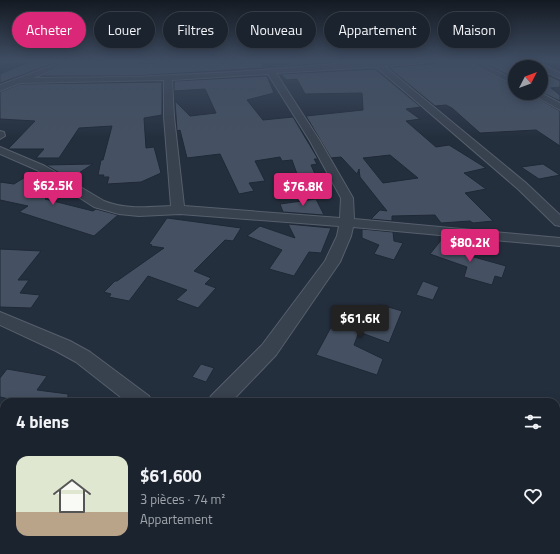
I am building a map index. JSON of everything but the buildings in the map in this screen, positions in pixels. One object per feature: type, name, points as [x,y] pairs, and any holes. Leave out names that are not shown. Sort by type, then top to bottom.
[{"type":"street","points":[[168,87],[169,117],[178,210]]},
{"type":"street","points":[[222,398],[269,350],[332,262],[344,236],[347,222],[347,198],[280,87]]},
{"type":"street","points":[[405,87],[522,186],[560,222]]},
{"type":"street","points":[[547,100],[560,107]]},
{"type":"street","points":[[0,150],[41,168],[107,208],[142,213],[178,210],[347,222],[560,242]]},
{"type":"street","points":[[0,318],[63,346],[83,357],[137,398]]}]
